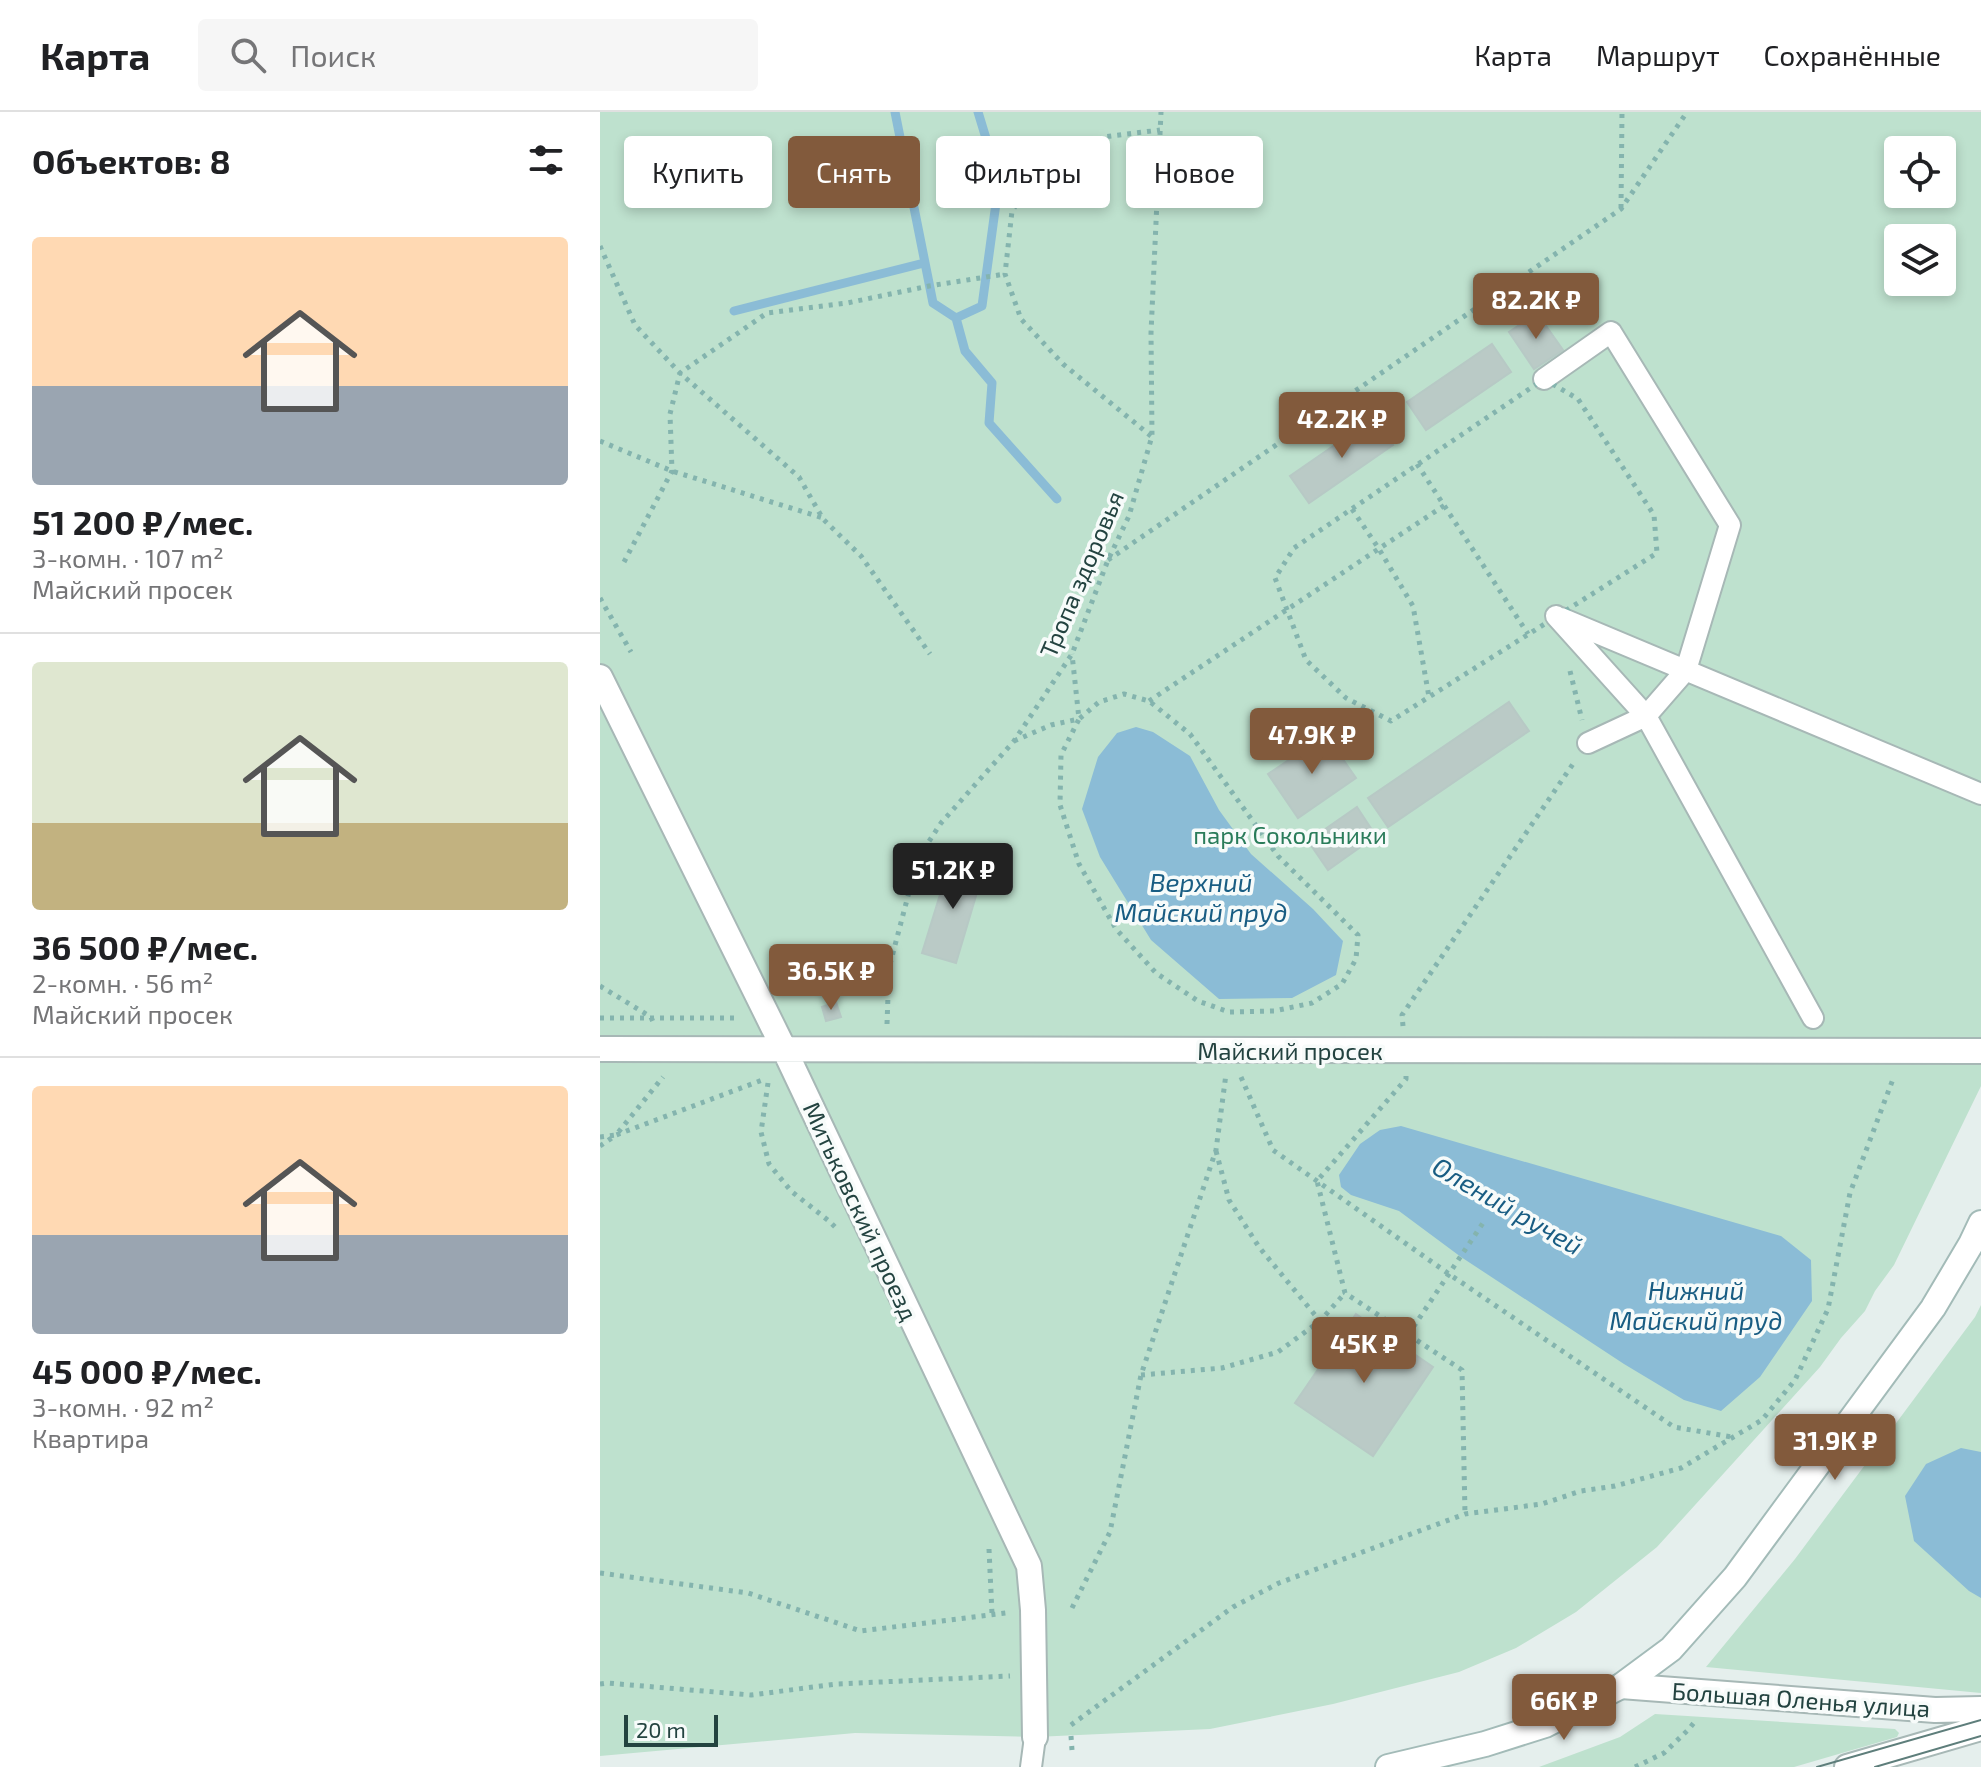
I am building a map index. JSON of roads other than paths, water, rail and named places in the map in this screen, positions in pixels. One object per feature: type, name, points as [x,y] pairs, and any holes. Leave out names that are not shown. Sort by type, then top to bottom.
[{"type":"street","name":"Митьковский проезд","points":[[600,677],[784,1049],[1029,1566],[1033,1610],[1035,1737]]},
{"type":"street","name":"Майский просек","points":[[600,1049],[1981,1051]]},
{"type":"street","points":[[1388,1767],[1485,1744],[1545,1725],[1621,1686],[1671,1649],[1735,1577],[1933,1308],[1981,1223]]},
{"type":"street","name":"Большая Оленья улица","points":[[1621,1686],[1935,1710],[1981,1709]]},
{"type":"street","name":"Большая Оленья улица","points":[[1847,1767],[1981,1728]]},
{"type":"lane","points":[[1544,379],[1611,332],[1730,525],[1686,670],[1646,716],[1588,743]]},
{"type":"lane","points":[[1813,1018],[1646,716],[1558,623],[1686,670],[1981,794]]},
{"type":"lane","name":"Митьковский проезд","points":[[1031,1767],[1035,1737]]},
{"type":"water","name":"Верхний Майский пруд","points":[[1136,727],[1153,732],[1190,756],[1219,810],[1251,854],[1313,909],[1343,941],[1336,975],[1292,998],[1219,999],[1151,940],[1100,857],[1082,809],[1098,757],[1117,733]]},
{"type":"water","name":"Нижний Майский пруд","points":[[1401,1126],[1781,1236],[1811,1260],[1812,1301],[1760,1377],[1721,1411],[1684,1400],[1461,1257],[1399,1211],[1351,1195],[1341,1187],[1339,1175],[1360,1144],[1380,1130]]},
{"type":"water","points":[[1961,1448],[1981,1452],[1981,1598],[1969,1591],[1914,1541],[1905,1496],[1926,1464]]},
{"type":"waterway","points":[[895,112],[933,303],[956,318]]},
{"type":"waterway","name":"Олений ручей","points":[[978,112],[999,181],[982,306],[956,318],[965,351],[992,383],[989,423],[1057,499]]},
{"type":"waterway","points":[[734,311],[924,263]]},
{"type":"tram line","points":[[1817,1767],[1981,1720]]},
{"type":"tram line","points":[[1875,1767],[1981,1736]]},
{"type":"park label","name":"парк Сокольники","points":[[1290,834]]}]
